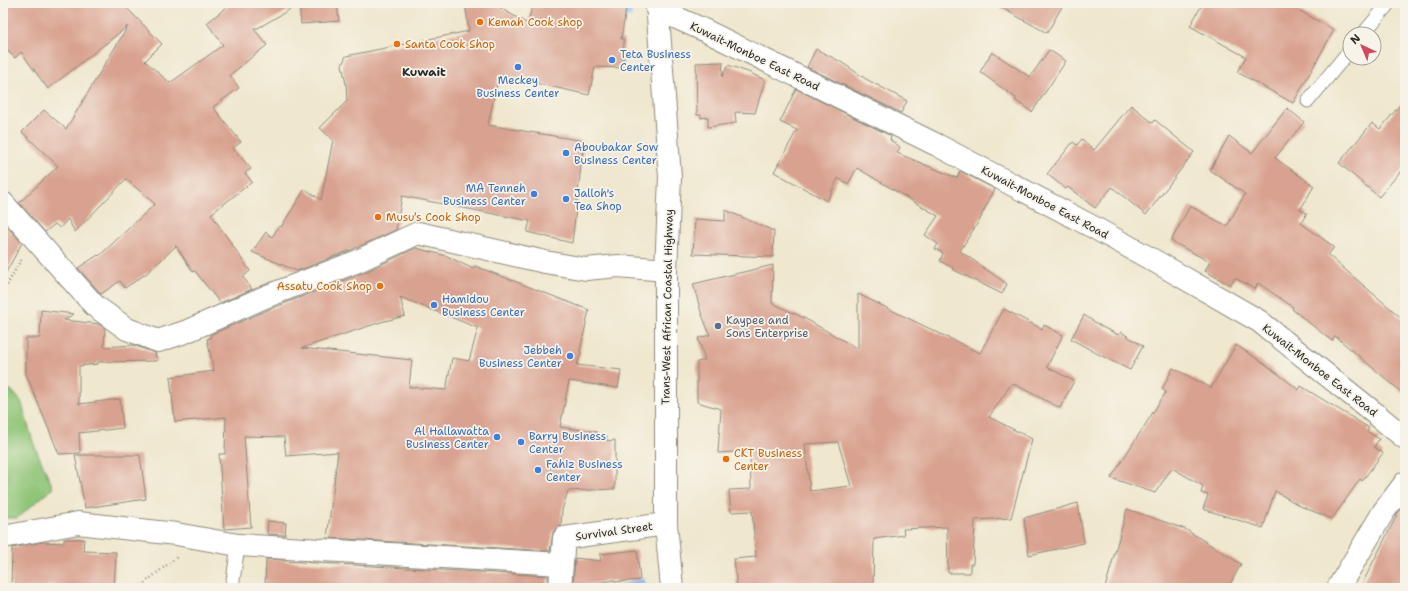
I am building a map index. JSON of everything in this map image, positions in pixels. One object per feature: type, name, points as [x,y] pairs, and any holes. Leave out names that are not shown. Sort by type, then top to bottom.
[{"type":"main road","name":"Trans-West African Coastal Highway","points":[[657,6],[670,177],[666,270],[666,524],[672,588]]},
{"type":"main road","name":"Kuwait-Monboe East Road","points":[[657,6],[937,145],[1093,227],[1259,321],[1405,438]]},
{"type":"main road","points":[[3,203],[95,306],[127,329],[158,341],[185,332],[265,297],[358,261],[418,233],[544,262],[586,269],[618,266],[666,270]]},
{"type":"main road","points":[[1338,588],[1384,511],[1405,483]]},
{"type":"main road","points":[[3,537],[78,522],[176,534],[238,545],[562,564]]},
{"type":"main road","name":"Survival Street","points":[[560,588],[564,538],[666,524]]},
{"type":"lane","points":[[1370,26],[1389,3]]},
{"type":"lane","points":[[1308,101],[1342,60]]},
{"type":"lane","points":[[232,588],[238,545]]},
{"type":"path","points":[[3,292],[22,258],[39,243]]},
{"type":"path","points":[[138,588],[200,538]]},
{"type":"green space","points":[[3,388],[11,390],[21,401],[33,442],[53,488],[17,518],[3,518]]},
{"type":"building","points":[[3,3],[122,3],[162,44],[145,61],[170,83],[223,45],[207,23],[232,3],[337,3],[339,21],[301,24],[299,4],[258,28],[253,28],[267,45],[230,75],[239,88],[213,107],[241,142],[233,148],[251,169],[245,173],[252,182],[211,214],[250,271],[243,277],[252,289],[220,303],[195,271],[193,272],[176,246],[147,273],[125,288],[120,281],[101,294],[78,268],[98,255],[99,256],[155,204],[126,179],[75,232],[68,219],[60,228],[55,224],[45,232],[19,203],[58,166],[22,132],[44,110],[66,129],[128,26],[48,89],[21,52],[15,58],[3,46]]},
{"type":"building","points":[[465,3],[492,3],[528,24],[532,6],[541,8],[544,3],[627,3],[621,39],[624,39],[623,68],[595,67],[589,95],[499,75],[488,125],[584,141],[572,243],[527,232],[530,221],[402,196],[396,230],[297,271],[252,252],[266,232],[272,237],[279,226],[281,227],[305,189],[321,200],[333,140],[320,128],[347,101],[346,84],[342,65],[346,56],[469,31]]},
{"type":"building","points":[[993,3],[1064,3],[1047,33]]},
{"type":"building","points":[[1203,3],[1286,3],[1334,30],[1293,103],[1237,72],[1246,57],[1190,26]]},
{"type":"building","points":[[816,49],[841,62],[866,79],[907,101],[901,113],[807,67]]},
{"type":"building","points":[[1049,50],[1066,61],[1032,112],[1015,100],[1016,98],[980,72],[992,52],[1030,77]]},
{"type":"building","points":[[723,62],[722,77],[728,65],[765,80],[755,113],[735,112],[736,123],[708,127],[708,117],[701,118],[701,115],[697,115],[696,63]]},
{"type":"building","points":[[796,89],[891,136],[890,140],[900,147],[897,153],[957,178],[960,171],[995,189],[982,216],[960,251],[1007,284],[1002,294],[952,269],[953,268],[940,261],[943,253],[935,249],[938,244],[925,235],[938,216],[857,168],[848,184],[838,178],[827,201],[774,172],[797,130],[780,122]]},
{"type":"building","points":[[1405,99],[1405,166],[1379,197],[1339,163],[1372,123],[1380,129]]},
{"type":"building","points":[[1131,105],[1153,123],[1155,120],[1194,152],[1146,215],[1112,187],[1095,208],[1068,187],[1066,189],[1047,174],[1073,142],[1077,145],[1082,139],[1094,150]]},
{"type":"building","points":[[1287,108],[1304,122],[1275,158],[1314,186],[1300,210],[1307,213],[1301,223],[1334,247],[1328,255],[1405,321],[1405,395],[1335,336],[1332,341],[1292,309],[1293,307],[1258,283],[1255,289],[1235,278],[1230,285],[1205,271],[1210,262],[1171,241],[1190,206],[1227,226],[1245,194],[1210,170],[1229,136],[1252,153]]},
{"type":"building","points":[[725,210],[774,231],[773,257],[693,254],[695,219],[725,221]]},
{"type":"building","points":[[3,222],[22,243],[3,278]]},
{"type":"building","points":[[416,248],[447,256],[473,269],[475,266],[589,310],[577,365],[621,370],[618,388],[569,381],[560,427],[597,432],[598,435],[607,436],[607,441],[615,440],[615,489],[568,491],[562,510],[561,526],[553,532],[550,551],[327,538],[338,452],[286,456],[284,437],[244,436],[251,527],[224,529],[219,454],[225,454],[226,417],[175,422],[170,377],[214,371],[207,339],[211,338],[210,335],[270,309],[363,273]],"holes":[[[400,297],[478,328],[469,361],[452,358],[446,390],[409,387],[412,360],[302,348],[381,322],[405,316]]]},
{"type":"building","points":[[773,265],[772,303],[804,318],[858,349],[858,294],[980,353],[1004,309],[1042,329],[1044,325],[1063,335],[1047,367],[1074,381],[1060,408],[1012,383],[989,417],[1032,439],[1011,518],[975,520],[973,564],[970,564],[970,573],[948,573],[947,527],[903,529],[904,535],[874,539],[873,588],[737,588],[734,559],[756,557],[752,511],[731,512],[729,490],[751,489],[750,451],[718,453],[721,409],[697,402],[697,362],[705,360],[698,338],[710,335],[702,315],[693,284]],"holes":[[[838,442],[851,486],[810,491],[805,444]]]},
{"type":"building","points":[[41,310],[74,314],[64,320],[99,324],[105,329],[104,347],[133,345],[155,353],[157,361],[98,362],[98,364],[79,366],[79,404],[120,399],[123,428],[79,433],[80,453],[59,454],[26,374],[26,338],[40,338]]},
{"type":"building","points":[[1084,315],[1102,327],[1119,335],[1121,332],[1143,346],[1130,370],[1071,339]]},
{"type":"building","points":[[1236,345],[1265,364],[1299,390],[1301,386],[1369,428],[1367,431],[1379,439],[1374,447],[1383,453],[1362,481],[1360,479],[1332,519],[1300,506],[1275,491],[1263,528],[1203,509],[1208,495],[1201,493],[1203,486],[1172,468],[1155,493],[1111,478],[1166,392],[1162,389],[1173,368],[1211,388]]},
{"type":"building","points":[[75,455],[140,455],[146,499],[85,508]]},
{"type":"building","points":[[1078,503],[1084,543],[1029,555],[1024,518]]},
{"type":"building","points":[[1405,504],[1405,588],[1360,588],[1398,513]]},
{"type":"building","points":[[1127,509],[1185,529],[1241,564],[1228,588],[1105,588]]},
{"type":"building","points":[[268,521],[286,523],[285,535],[267,534]]},
{"type":"building","points":[[64,539],[84,539],[83,551],[116,552],[114,588],[86,588],[48,585],[48,588],[11,588],[12,548],[43,542],[64,543]]},
{"type":"building","points":[[637,550],[640,580],[615,582],[615,580],[573,587],[575,558],[601,561],[600,554]]},
{"type":"building","points":[[266,559],[548,576],[548,588],[265,588]]},
{"type":"waterway","points":[[628,14],[630,3]]},
{"type":"waterway","points":[[621,588],[642,582]]},
{"type":"place","name":"Kemah Cook shop","points":[[480,22]]},
{"type":"place","name":"Santa Cook Shop","points":[[397,44]]},
{"type":"place","name":"Teta Business Center","points":[[612,60]]},
{"type":"place","name":"Meckey Business Center","points":[[518,67]]},
{"type":"place","name":"Aboubakar Sow Business Center","points":[[566,153]]},
{"type":"place","name":"MA Tenneh Business Center","points":[[534,194]]},
{"type":"place","name":"Jalloh's Tea Shop","points":[[566,199]]},
{"type":"place","name":"Musu's Cook Shop","points":[[378,217]]},
{"type":"place","name":"Assatu Cook Shop","points":[[380,286]]},
{"type":"place","name":"Hamidou Business Center","points":[[434,305]]},
{"type":"place","name":"Kaypee and Sons Enterprise","points":[[718,326]]},
{"type":"place","name":"Jebbeh Business Center","points":[[570,356]]},
{"type":"place","name":"Al Hallawatta Business Center","points":[[497,437]]},
{"type":"place","name":"Barry Business Center","points":[[521,442]]},
{"type":"place","name":"CKT Business Center","points":[[726,459]]},
{"type":"place","name":"Fahiz Business Center","points":[[538,470]]},
{"type":"district","name":"Kuwait","points":[[424,72]]}]
